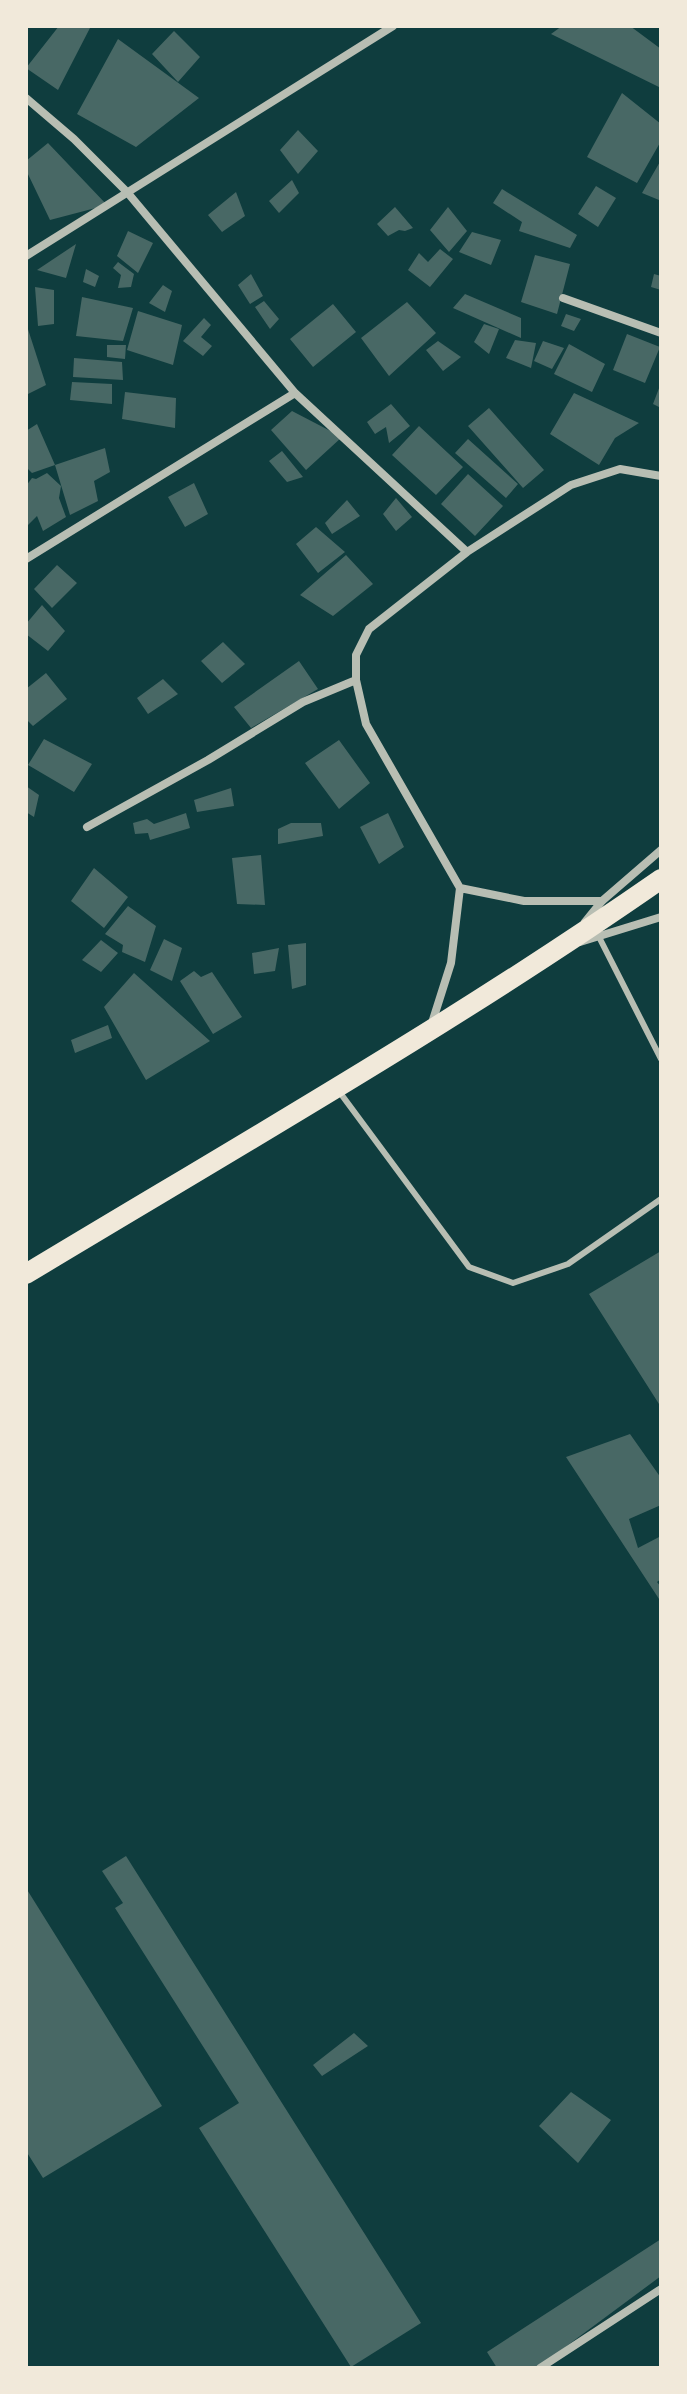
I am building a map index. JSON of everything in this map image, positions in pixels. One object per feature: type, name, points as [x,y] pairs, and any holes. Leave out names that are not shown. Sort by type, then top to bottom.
[{"type":"main road","points":[[26,1274],[430,1031],[567,944],[661,879]]},
{"type":"street","points":[[26,256],[393,26]]},
{"type":"street","points":[[26,98],[74,139],[127,192],[295,393],[467,552]]},
{"type":"street","points":[[563,298],[661,333]]},
{"type":"street","points":[[26,559],[295,393]]},
{"type":"street","points":[[430,1031],[451,963],[460,888],[366,724],[356,680],[356,655],[369,629],[467,552],[571,485],[620,469],[661,476]]},
{"type":"street","points":[[87,827],[208,760],[303,702],[356,680]]},
{"type":"street","points":[[567,944],[602,901],[661,850]]},
{"type":"street","points":[[460,888],[524,901],[602,901]]},
{"type":"street","points":[[567,944],[661,917]]},
{"type":"street","points":[[540,2368],[661,2289]]},
{"type":"lane","points":[[599,937],[661,1059]]},
{"type":"lane","points":[[336,1087],[469,1267],[513,1283],[568,1264],[661,1199]]},
{"type":"building","points":[[59,26],[91,26],[58,90],[26,68]]},
{"type":"building","points":[[562,26],[630,26],[661,49],[661,88],[551,34]]},
{"type":"building","points":[[174,31],[200,57],[178,82],[152,54]]},
{"type":"building","points":[[118,39],[199,98],[136,147],[77,114]]},
{"type":"building","points":[[622,93],[661,124],[661,141],[637,183],[587,157]]},
{"type":"building","points":[[298,130],[318,151],[298,174],[280,150]]},
{"type":"building","points":[[48,143],[107,205],[50,220],[26,170],[26,161]]},
{"type":"building","points":[[661,160],[661,196],[659,200],[642,193]]},
{"type":"building","points":[[292,180],[299,193],[279,213],[269,201]]},
{"type":"building","points":[[596,186],[616,198],[598,227],[578,214]]},
{"type":"building","points":[[502,189],[577,235],[570,248],[519,231],[522,222],[493,203]]},
{"type":"building","points":[[236,192],[245,216],[222,232],[208,215]]},
{"type":"building","points":[[395,207],[413,228],[388,236],[377,224]]},
{"type":"building","points":[[448,207],[467,231],[449,252],[430,230]]},
{"type":"building","points":[[128,231],[153,243],[138,273],[117,256]]},
{"type":"building","points":[[472,232],[501,240],[491,265],[459,252]]},
{"type":"building","points":[[76,244],[66,278],[37,270]]},
{"type":"building","points":[[440,249],[453,259],[430,287],[408,270],[419,253],[428,262]]},
{"type":"building","points":[[535,255],[570,264],[557,314],[521,302]]},
{"type":"building","points":[[118,262],[134,274],[131,287],[118,288],[121,275],[113,268]]},
{"type":"building","points":[[86,269],[99,276],[95,287],[83,282]]},
{"type":"building","points":[[251,274],[263,296],[250,304],[238,285]]},
{"type":"building","points":[[654,274],[661,276],[661,290],[651,287]]},
{"type":"building","points":[[163,285],[172,291],[165,312],[149,303]]},
{"type":"building","points":[[35,287],[54,290],[54,324],[38,326]]},
{"type":"building","points":[[465,294],[521,318],[521,338],[453,308]]},
{"type":"building","points":[[82,297],[133,308],[123,341],[76,336]]},
{"type":"building","points":[[264,301],[279,319],[270,329],[255,307]]},
{"type":"building","points":[[407,302],[436,333],[389,376],[361,338]]},
{"type":"building","points":[[333,304],[356,332],[313,367],[290,339]]},
{"type":"building","points":[[138,311],[182,325],[173,365],[127,350]]},
{"type":"building","points":[[566,314],[581,319],[574,331],[561,326]]},
{"type":"building","points":[[204,318],[211,325],[201,337],[212,346],[203,356],[183,341]]},
{"type":"building","points":[[26,323],[46,385],[26,395]]},
{"type":"building","points":[[484,324],[499,329],[489,354],[474,342]]},
{"type":"building","points":[[627,334],[660,347],[645,383],[613,370]]},
{"type":"building","points":[[515,340],[536,343],[531,368],[506,358]]},
{"type":"building","points":[[438,341],[461,357],[443,371],[426,350]]},
{"type":"building","points":[[543,341],[564,348],[552,369],[534,361]]},
{"type":"building","points":[[569,344],[605,364],[592,392],[554,374]]},
{"type":"building","points":[[107,345],[126,345],[125,359],[107,357]]},
{"type":"building","points":[[74,358],[122,362],[123,380],[73,377]]},
{"type":"building","points":[[72,382],[112,384],[112,404],[70,400]]},
{"type":"building","points":[[661,383],[661,408],[653,404]]},
{"type":"building","points":[[125,392],[176,398],[175,428],[122,419]]},
{"type":"building","points":[[574,393],[639,423],[615,438],[599,465],[550,434]]},
{"type":"building","points":[[391,404],[410,426],[389,443],[386,427],[375,434],[367,422]]},
{"type":"building","points":[[489,408],[544,470],[523,488],[468,426]]},
{"type":"building","points":[[292,411],[342,437],[306,470],[271,430]]},
{"type":"building","points":[[37,424],[55,465],[32,473],[26,467],[26,431]]},
{"type":"building","points":[[419,426],[463,467],[436,495],[392,455]]},
{"type":"building","points":[[468,439],[518,484],[506,498],[455,453]]},
{"type":"building","points":[[105,448],[110,472],[94,481],[98,501],[70,515],[55,465]]},
{"type":"building","points":[[282,451],[303,477],[287,482],[269,461]]},
{"type":"building","points":[[47,473],[61,486],[59,498],[66,517],[43,531],[37,516],[26,527],[26,486],[32,478]]},
{"type":"building","points":[[468,474],[503,506],[475,536],[441,504]]},
{"type":"building","points":[[194,483],[208,514],[185,527],[168,497]]},
{"type":"building","points":[[396,498],[412,517],[396,531],[383,514]]},
{"type":"building","points":[[347,500],[360,516],[332,534],[325,523]]},
{"type":"building","points":[[316,527],[345,552],[318,573],[296,544]]},
{"type":"building","points":[[346,555],[373,584],[333,616],[300,595]]},
{"type":"building","points":[[57,565],[77,583],[52,608],[34,589]]},
{"type":"building","points":[[42,605],[65,631],[48,651],[26,634],[26,624]]},
{"type":"building","points":[[223,642],[245,664],[222,683],[201,661]]},
{"type":"building","points":[[299,661],[318,689],[251,728],[234,707]]},
{"type":"building","points":[[46,673],[67,699],[33,726],[26,719],[26,689]]},
{"type":"building","points":[[163,679],[178,694],[148,714],[137,698]]},
{"type":"building","points":[[44,739],[92,764],[74,792],[28,765]]},
{"type":"building","points":[[339,740],[370,783],[339,809],[305,763]]},
{"type":"building","points":[[26,786],[39,795],[34,817],[26,812]]},
{"type":"building","points":[[231,788],[234,806],[197,812],[194,800]]},
{"type":"building","points":[[186,813],[190,828],[150,840],[148,833],[135,834],[133,823],[147,819],[154,824]]},
{"type":"building","points":[[388,813],[404,847],[379,864],[360,827]]},
{"type":"building","points":[[291,823],[321,823],[323,836],[278,844],[278,829]]},
{"type":"building","points":[[261,855],[265,905],[237,904],[232,858]]},
{"type":"building","points":[[94,868],[128,897],[104,928],[71,901]]},
{"type":"building","points":[[128,906],[156,926],[145,962],[122,952],[123,945],[105,934]]},
{"type":"building","points":[[164,939],[182,948],[172,981],[150,970]]},
{"type":"building","points":[[101,940],[118,953],[101,972],[82,960]]},
{"type":"building","points":[[306,943],[306,985],[292,989],[288,945]]},
{"type":"building","points":[[279,948],[275,971],[254,974],[252,953]]},
{"type":"building","points":[[194,971],[201,977],[212,972],[242,1017],[213,1034],[180,981]]},
{"type":"building","points":[[134,973],[210,1041],[146,1080],[104,1007]]},
{"type":"building","points":[[108,1025],[112,1038],[75,1053],[71,1040]]},
{"type":"building","points":[[661,1251],[661,1403],[659,1404],[589,1294]]},
{"type":"building","points":[[630,1434],[661,1478],[661,1505],[629,1519],[638,1548],[661,1536],[661,1579],[657,1582],[661,1587],[661,1602],[566,1457]]},
{"type":"building","points":[[126,1856],[421,2323],[351,2367],[199,2128],[239,2103],[115,1908],[123,1903],[102,1871]]},
{"type":"building","points":[[26,1888],[162,2106],[43,2178],[26,2151]]},
{"type":"building","points":[[354,2033],[368,2046],[322,2076],[313,2065]]},
{"type":"building","points":[[571,2092],[611,2120],[578,2163],[539,2126]]},
{"type":"building","points":[[661,2239],[661,2276],[537,2368],[497,2368],[487,2352]]}]
